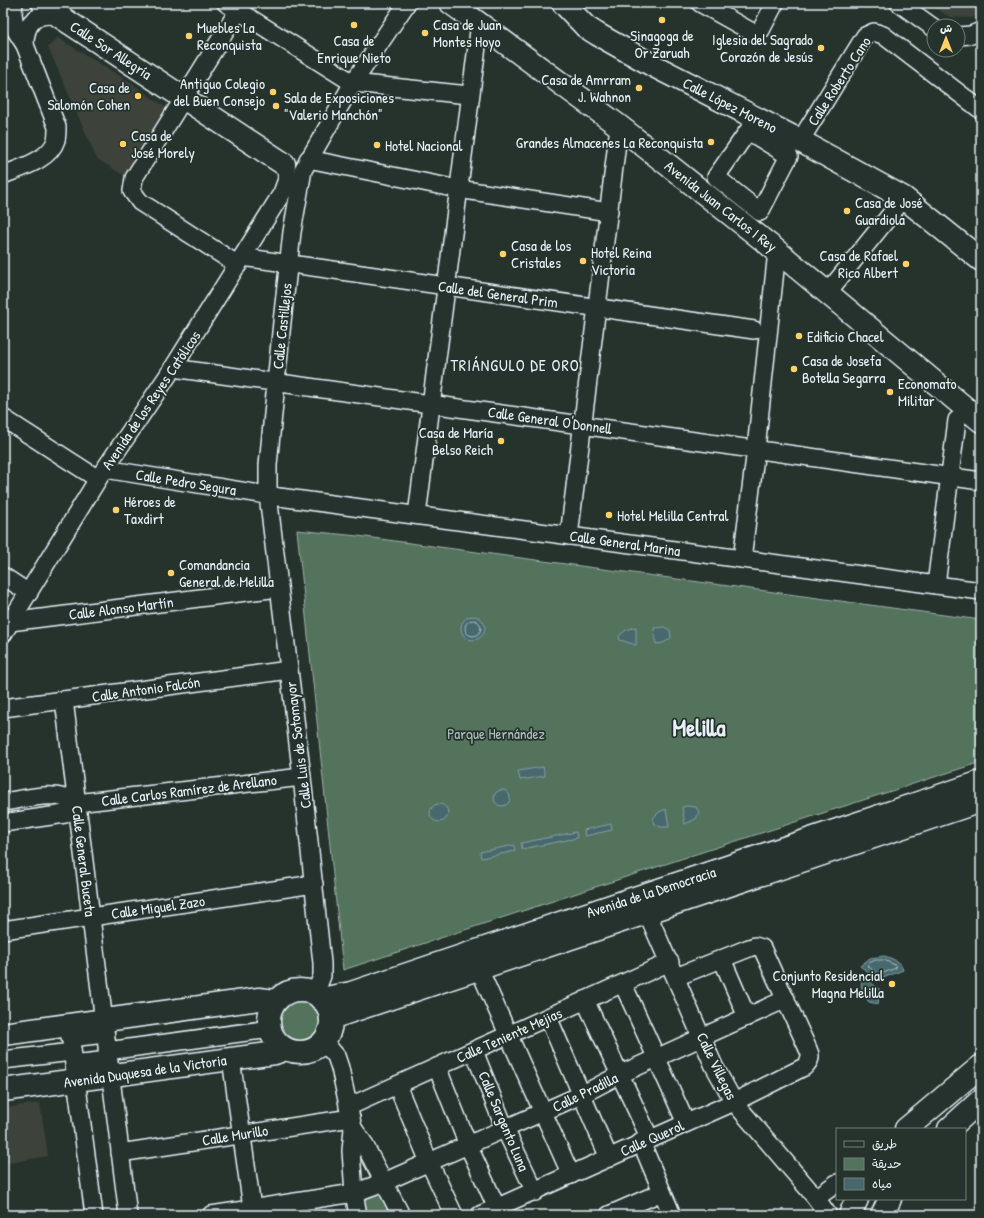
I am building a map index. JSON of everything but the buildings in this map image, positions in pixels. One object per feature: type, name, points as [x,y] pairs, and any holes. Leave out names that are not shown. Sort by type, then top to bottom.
[{"type":"main road","name":"Calle López Moreno","points":[[563,3],[586,26],[598,34],[654,66],[800,141],[904,198],[981,260]]},
{"type":"main road","name":"Avenida Juan Carlos I Rey","points":[[453,4],[479,10],[498,37],[619,126],[777,251],[981,421]]},
{"type":"main road","name":"Calle Sor Allegría","points":[[51,9],[284,164]]},
{"type":"main road","name":"Avenida de la Democracia","points":[[318,996],[351,992],[644,904],[919,812],[981,782]]},
{"type":"main road","name":"Avenida de la Democracia","points":[[919,812],[981,801]]},
{"type":"main road","name":"Avenida de la Democracia","points":[[331,1018],[479,969],[644,904]]},
{"type":"main road","points":[[294,991],[307,991],[318,996],[326,1004],[331,1018],[329,1032],[321,1044],[313,1049],[304,1052],[286,1048],[273,1037],[270,1029],[270,1015],[275,1001],[294,991]]},
{"type":"main road","name":"Avenida Duquesa de la Victoria","points":[[3,1090],[72,1052],[104,1028],[260,999],[275,1001]]},
{"type":"main road","name":"Avenida Duquesa de la Victoria","points":[[3,1034],[108,1062],[231,1059],[275,1053],[286,1048]]},
{"type":"main road","points":[[907,1128],[981,1066]]},
{"type":"main road","points":[[950,1128],[981,1100]]},
{"type":"main road","points":[[850,1215],[857,1200]]},
{"type":"main road","points":[[882,1215],[890,1200]]},
{"type":"street","points":[[3,175],[37,160],[49,151],[56,139],[57,127],[25,45],[16,31],[12,14],[14,3]]},
{"type":"street","points":[[407,3],[353,83],[308,159],[458,188],[609,212]]},
{"type":"street","points":[[700,3],[752,32],[761,30],[776,3]]},
{"type":"street","points":[[899,3],[926,22]]},
{"type":"street","points":[[240,261],[140,202],[132,191],[134,178],[184,98],[236,5],[353,83],[469,96]]},
{"type":"street","name":"Calle Sor Allegría","points":[[25,45],[25,34],[29,24],[38,17],[48,14],[51,9]]},
{"type":"street","points":[[417,515],[479,10]]},
{"type":"street","points":[[966,35],[981,31]]},
{"type":"street","name":"Calle Roberto Cano","points":[[800,141],[865,36],[874,32],[883,35],[980,108]]},
{"type":"street","points":[[569,536],[619,126]]},
{"type":"street","points":[[748,131],[789,156],[760,212],[716,177],[748,131]]},
{"type":"street","name":"Calle Castillejos","points":[[268,495],[268,465],[276,382],[297,196],[303,170],[308,159]]},
{"type":"street","name":"Avenida de los Reyes Católicos","points":[[7,628],[101,474],[173,368],[286,185],[287,172],[284,164]]},
{"type":"street","points":[[828,292],[904,198]]},
{"type":"street","points":[[742,559],[756,449],[777,251]]},
{"type":"street","name":"Calle del General Prim","points":[[240,261],[289,264],[754,330]]},
{"type":"street","name":"Calle General O'Donnell","points":[[173,368],[926,473],[950,485],[981,481]]},
{"type":"street","points":[[3,418],[101,474]]},
{"type":"street","points":[[936,585],[950,485],[957,420]]},
{"type":"street","name":"Calle Pedro Segura","points":[[101,474],[268,495]]},
{"type":"street","name":"Calle General Marina","points":[[268,495],[981,591]]},
{"type":"street","name":"Calle Luis de Sotomayor","points":[[268,495],[302,777],[322,963],[322,976],[318,996]]},
{"type":"street","points":[[3,576],[29,593]]},
{"type":"street","name":"Calle Alonso Martín","points":[[7,628],[279,588]]},
{"type":"street","name":"Calle Antonio Falcón","points":[[3,708],[289,670]]},
{"type":"street","name":"Calle General Buceta","points":[[64,700],[128,1215]]},
{"type":"street","name":"Calle Carlos Ramírez de Arellano","points":[[3,802],[55,795],[70,799],[76,803],[302,777]]},
{"type":"street","points":[[3,823],[65,814],[76,803]]},
{"type":"street","name":"Calle Miguel Zazo","points":[[3,930],[314,884]]},
{"type":"street","name":"Calle Villegas","points":[[644,904],[714,1066],[734,1102],[816,1198],[828,1215]]},
{"type":"street","name":"Calle Teniente Mejias","points":[[353,1128],[397,1085],[623,984],[722,958],[755,946],[762,948],[786,999]]},
{"type":"street","points":[[722,958],[747,1017]]},
{"type":"street","points":[[479,969],[572,1175]]},
{"type":"street","points":[[623,984],[686,1123]]},
{"type":"street","name":"Calle Pradilla","points":[[211,1215],[252,1212],[354,1193],[384,1182],[581,1096],[620,1074],[786,999]]},
{"type":"street","name":"Calle Querol","points":[[480,1215],[535,1192],[645,1140],[734,1102],[804,1067],[810,1062],[810,1054],[786,999]]},
{"type":"street","points":[[585,1000],[620,1074],[645,1140],[662,1192],[672,1215]]},
{"type":"street","points":[[548,1017],[609,1158]]},
{"type":"street","points":[[108,1062],[270,1029]]},
{"type":"street","points":[[321,1044],[331,1050],[336,1056],[353,1128],[354,1193],[358,1215]]},
{"type":"street","name":"Calle Sargento Luna","points":[[474,1051],[505,1129],[535,1192]]},
{"type":"street","points":[[3,1060],[72,1052],[94,1215]]},
{"type":"street","points":[[231,1059],[252,1212]]},
{"type":"street","points":[[437,1067],[468,1145],[497,1208]]},
{"type":"street","points":[[397,1085],[429,1162],[454,1215]]},
{"type":"street","points":[[353,1128],[401,1215]]},
{"type":"street","name":"Calle Murillo","points":[[120,1153],[241,1134],[353,1128]]},
{"type":"street","points":[[816,1198],[836,1184]]},
{"type":"street","points":[[609,1215],[662,1192]]},
{"type":"shaded area","points":[[927,3],[981,3],[981,14],[971,18],[950,17]]},
{"type":"shaded area","points":[[58,38],[131,83],[168,109],[125,176],[97,159],[48,47]]},
{"type":"shaded area","points":[[40,1103],[48,1156],[3,1164],[3,1108]]},
{"type":"green space","name":"Parque Hernández","points":[[297,530],[358,536],[981,620],[981,762],[343,970]]},
{"type":"green space","points":[[296,998],[304,998],[309,999],[316,1004],[321,1011],[321,1029],[316,1036],[309,1041],[296,1042],[288,1039],[281,1032],[278,1024],[278,1016],[281,1008],[288,1001]]},
{"type":"green space","points":[[378,1190],[390,1215],[365,1215],[361,1193]]},
{"type":"water","points":[[473,616],[478,617],[484,623],[484,633],[478,639],[473,640],[468,639],[462,633],[461,628],[462,623],[468,617]]},
{"type":"water","points":[[636,627],[636,645],[620,640],[619,636],[626,630]]},
{"type":"water","points":[[664,627],[670,630],[671,638],[663,643],[656,644],[654,628]]},
{"type":"water","points":[[543,767],[545,776],[520,780],[518,771]]},
{"type":"water","points":[[499,790],[505,790],[510,795],[508,804],[505,806],[499,806],[494,801],[494,795]]},
{"type":"water","points":[[439,804],[445,807],[448,813],[445,819],[439,822],[433,819],[430,813],[433,807]]},
{"type":"water","points":[[682,807],[696,807],[699,812],[696,819],[685,824]]},
{"type":"water","points":[[666,809],[669,827],[660,827],[655,824],[653,818],[659,812]]},
{"type":"water","points":[[611,824],[612,830],[585,836],[584,830]]},
{"type":"water","points":[[576,832],[577,838],[522,849],[521,843]]},
{"type":"water","points":[[514,845],[515,851],[481,858],[480,852]]},
{"type":"water","points":[[884,956],[896,961],[903,970],[878,980],[860,966],[870,958]]},
{"type":"water","points":[[864,977],[880,990],[878,1004],[869,1002],[863,993],[861,983]]},
{"type":"place","name":"Sinagoga de Or Zaruah","points":[[662,20]]},
{"type":"place","name":"Casa de Enrique Nieto","points":[[354,25]]},
{"type":"place","name":"Casa de Juan Montes Hoyo","points":[[425,33]]},
{"type":"place","name":"Muebles La Reconquista","points":[[189,36]]},
{"type":"place","name":"Iglesia del Sagrado Corazón de Jesús","points":[[821,48]]},
{"type":"place","name":"Casa de Amrram J. Wahnon","points":[[639,88]]},
{"type":"place","name":"Antiguo Colegio del Buen Consejo","points":[[273,92]]},
{"type":"place","name":"Casa de Salomón Cohen","points":[[138,96]]},
{"type":"place","name":"Sala de Exposiciones \"Valerio Manchón\"","points":[[276,106]]},
{"type":"place","name":"Grandes Almacenes La Reconquista","points":[[711,142]]},
{"type":"place","name":"Casa de José Morely","points":[[123,144]]},
{"type":"place","name":"Hotel Nacional","points":[[377,145]]},
{"type":"place","name":"Casa de José Guardiola","points":[[847,211]]},
{"type":"place","name":"Casa de los Cristales","points":[[503,254]]},
{"type":"place","name":"Hotel Reina Victoria","points":[[583,261]]},
{"type":"place","name":"Casa de Rafael Rico Albert","points":[[906,264]]},
{"type":"place","name":"Edificio Chacel","points":[[799,336]]},
{"type":"place","name":"Casa de Josefa Botella Segarra","points":[[794,369]]},
{"type":"place","name":"Economato Militar","points":[[890,392]]},
{"type":"place","name":"Casa de María Belso Reich","points":[[501,441]]},
{"type":"place","name":"Héroes de Taxdirt","points":[[116,510]]},
{"type":"place","name":"Hotel Melilla Central","points":[[609,515]]},
{"type":"place","name":"Comandancia General de Melilla","points":[[171,573]]},
{"type":"place","name":"Conjunto Residencial Magna Melilla","points":[[892,984]]},
{"type":"district","name":"TRIÁNGULO DE ORO","points":[[515,365]]},
{"type":"district","name":"Melilla","points":[[699,727]]}]
